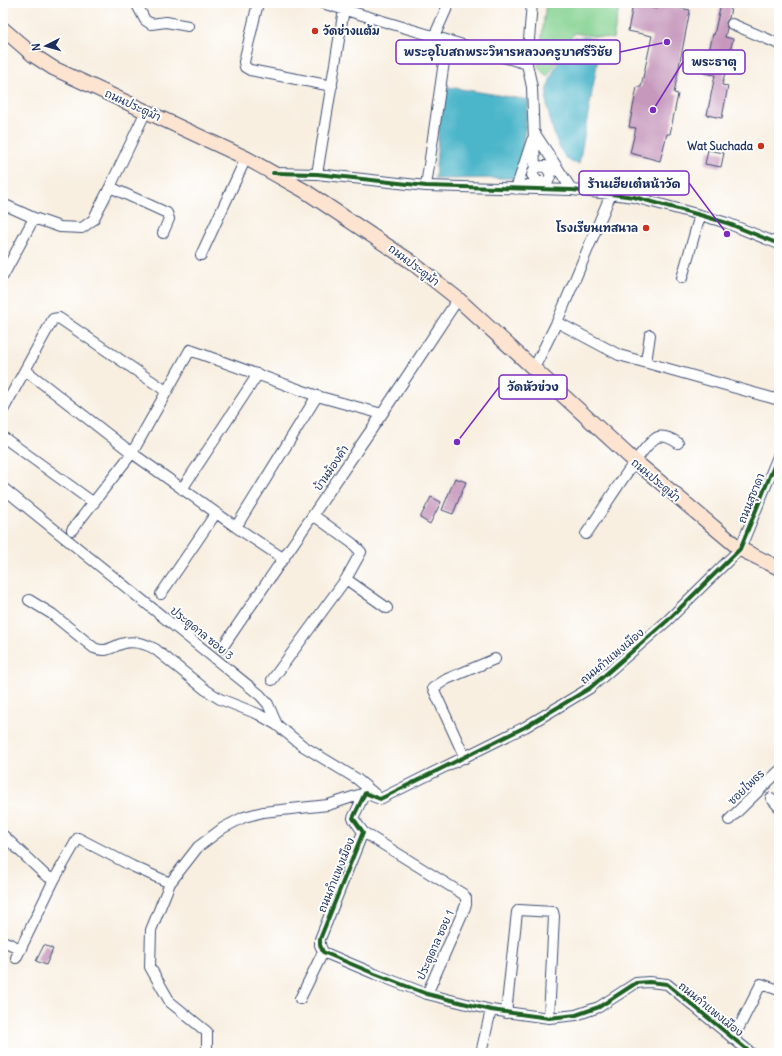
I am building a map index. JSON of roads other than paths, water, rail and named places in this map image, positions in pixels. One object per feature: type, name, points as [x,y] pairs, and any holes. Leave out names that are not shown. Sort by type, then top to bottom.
[{"type":"main road","name":"ถนนประตูม้า","points":[[3,29],[33,55],[53,68],[246,158],[305,191],[404,256],[458,299],[533,370],[635,462],[740,549],[779,568]]},
{"type":"street","points":[[136,3],[145,20],[151,24],[166,22],[188,26]]},
{"type":"street","points":[[258,3],[244,62],[245,67],[250,70],[332,86]]},
{"type":"street","points":[[322,3],[527,64]]},
{"type":"street","points":[[434,37],[449,3]]},
{"type":"street","points":[[532,3],[527,64],[532,87],[534,132],[541,174]]},
{"type":"street","points":[[317,174],[344,9]]},
{"type":"street","points":[[732,24],[779,44]]},
{"type":"street","points":[[426,186],[447,40]]},
{"type":"street","points":[[3,204],[34,218],[60,227],[82,228],[92,220],[110,187],[146,111]]},
{"type":"street","points":[[516,189],[534,132]]},
{"type":"street","points":[[534,132],[572,190]]},
{"type":"street","points":[[201,255],[246,158]]},
{"type":"street","points":[[273,173],[317,174],[426,186],[572,190],[634,197],[727,223],[779,244]]},
{"type":"street","points":[[516,189],[541,174]]},
{"type":"street","points":[[541,174],[572,190]]},
{"type":"street","points":[[110,187],[167,213],[169,219],[163,232]]},
{"type":"street","points":[[533,370],[558,322],[611,194]]},
{"type":"street","points":[[682,278],[700,215]]},
{"type":"street","points":[[3,276],[34,218]]},
{"type":"street","name":"บ้านฆ้องคำ","points":[[222,648],[382,414],[458,299]]},
{"type":"street","points":[[3,410],[53,319],[59,318],[166,391]]},
{"type":"street","points":[[558,322],[619,355],[779,400]]},
{"type":"street","points":[[646,362],[650,335]]},
{"type":"street","points":[[72,530],[132,453],[190,350],[317,396],[382,414]]},
{"type":"street","points":[[29,373],[132,453],[236,527],[284,558]]},
{"type":"street","points":[[182,489],[258,374]]},
{"type":"street","points":[[236,527],[317,396]]},
{"type":"street","points":[[3,437],[94,503]]},
{"type":"street","points":[[586,534],[635,462],[650,443],[657,437],[670,438],[678,443]]},
{"type":"street","name":"ถนนสุชาดา","points":[[740,549],[779,454]]},
{"type":"street","name":"ประตูดาล ซอย 3","points":[[3,488],[260,695],[268,704],[276,725]]},
{"type":"street","points":[[161,594],[216,513]]},
{"type":"street","points":[[272,680],[346,579],[361,552],[361,550],[313,515]]},
{"type":"street","name":"ถนนกำแพงเมือง","points":[[380,799],[526,728],[590,688],[666,621],[740,549]]},
{"type":"street","points":[[346,579],[387,608]]},
{"type":"street","points":[[29,600],[52,614],[94,648],[99,650],[106,650],[134,642],[147,644],[206,690],[220,699],[258,714],[276,725],[303,746],[357,779],[380,799]]},
{"type":"street","points":[[465,758],[433,688],[447,679],[495,659]]},
{"type":"street","name":"ซอยไพธร","points":[[729,820],[779,771]]},
{"type":"street","points":[[207,1053],[207,1032],[170,1002],[150,967],[151,930],[170,883],[198,847],[224,828],[244,817],[263,812],[328,805],[365,793],[380,799]]},
{"type":"street","name":"ถนนกำแพงเมือง","points":[[365,793],[353,818],[363,832],[320,939],[320,945],[323,952],[427,994],[506,1013],[549,1018],[576,1015],[599,1007],[636,983],[649,982],[667,984],[751,1053]]},
{"type":"street","points":[[771,798],[779,807]]},
{"type":"street","name":"ประตูดาล ซอย 1","points":[[363,832],[463,894],[466,898],[466,905],[427,994]]},
{"type":"street","points":[[3,835],[45,875],[54,880]]},
{"type":"street","points":[[3,941],[18,953],[54,880],[78,838],[132,866],[170,883]]},
{"type":"street","points":[[506,1013],[517,912],[519,910],[553,912],[549,1018]]},
{"type":"street","points":[[300,999],[323,952]]},
{"type":"street","points":[[733,1039],[761,984],[779,990]]},
{"type":"street","points":[[480,1053],[491,1010]]},
{"type":"water","points":[[584,37],[596,40],[600,48],[579,164],[572,162],[566,157],[558,144],[547,105],[547,96],[548,86],[557,64],[574,38]]},
{"type":"water","points":[[442,86],[529,100],[518,178],[435,179]]},
{"type":"place","name":"วัดช่างแต้ม","points":[[315,31]]},
{"type":"place","name":"พระอุโบสถพระวิหารหลวงครูบาศรีวิชัย","points":[[667,42]]},
{"type":"place","name":"พระธาตุ","points":[[653,110]]},
{"type":"place","name":"Wat Suchada","points":[[761,146]]},
{"type":"place","name":"โรงเรียนเทสนาล","points":[[646,228]]},
{"type":"place","name":"ร้านเฮียเต๋หน้าวัด","points":[[727,234]]},
{"type":"place","name":"วัดหัวข่วง","points":[[457,442]]}]
